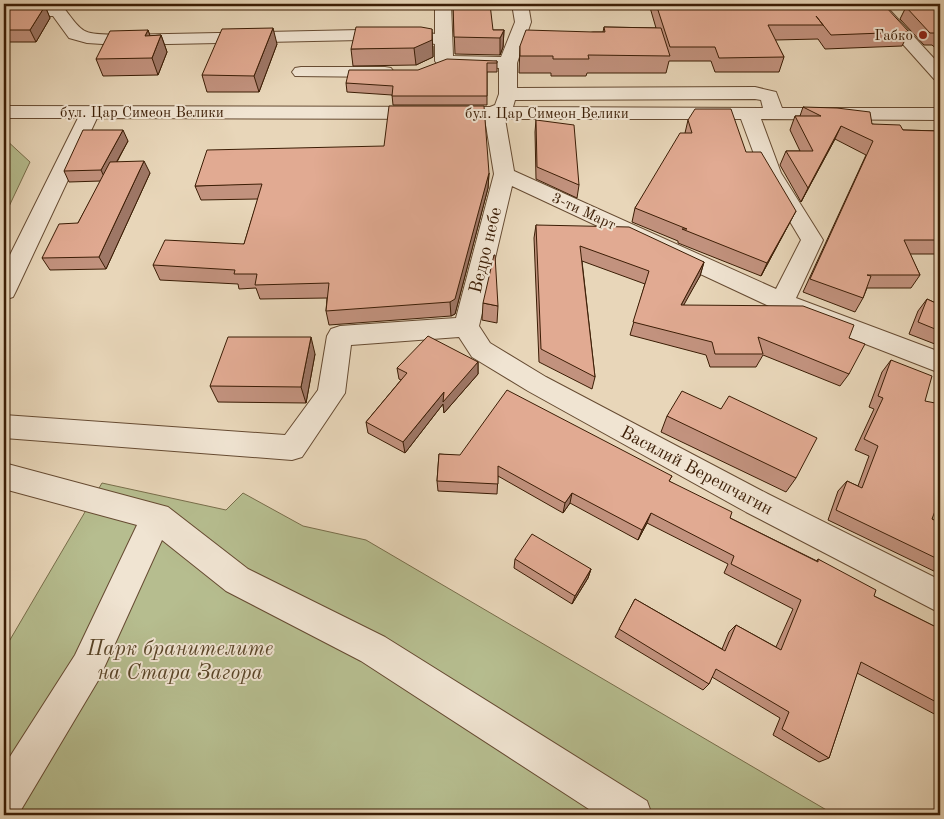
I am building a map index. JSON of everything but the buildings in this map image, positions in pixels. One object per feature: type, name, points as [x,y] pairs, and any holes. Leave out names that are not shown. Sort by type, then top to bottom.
[{"type":"street","points":[[108,4],[151,6],[212,4]]},
{"type":"street","points":[[443,4],[444,61]]},
{"type":"street","points":[[504,174],[494,113],[503,108],[508,94],[508,63],[523,22],[520,4]]},
{"type":"street","points":[[875,4],[940,75]]},
{"type":"street","points":[[4,10],[58,11],[75,34],[87,38],[118,40],[408,34],[431,39],[444,39]]},
{"type":"street","points":[[427,68],[444,61],[508,63]]},
{"type":"street","points":[[300,72],[399,72]]},
{"type":"street","points":[[508,94],[756,93],[769,96],[774,114]]},
{"type":"street","name":"бул. Цар Симеон Велики","points":[[4,112],[940,114]]},
{"type":"street","points":[[4,290],[90,112]]},
{"type":"street","points":[[749,114],[771,172],[812,240],[782,302]]},
{"type":"street","name":"3-ти Март","points":[[504,174],[782,302],[940,363]]},
{"type":"street","name":"Ведро небе","points":[[466,327],[504,174]]},
{"type":"street","points":[[4,427],[292,448],[331,392],[340,336],[466,327]]},
{"type":"street","name":"Василий Верешчагин","points":[[466,327],[481,350],[537,384],[757,503],[940,597]]},
{"type":"street","points":[[4,476],[157,517],[237,580],[373,649],[633,815]]},
{"type":"street","points":[[4,801],[87,666],[157,517]]},
{"type":"green space","points":[[4,138],[30,162],[4,217]]},
{"type":"green space","name":"Парк бранителите на Стара Загора","points":[[102,483],[226,510],[243,493],[303,526],[366,540],[835,815],[4,815],[4,650]]},
{"type":"place","name":"Габко","points":[[923,35]]}]
